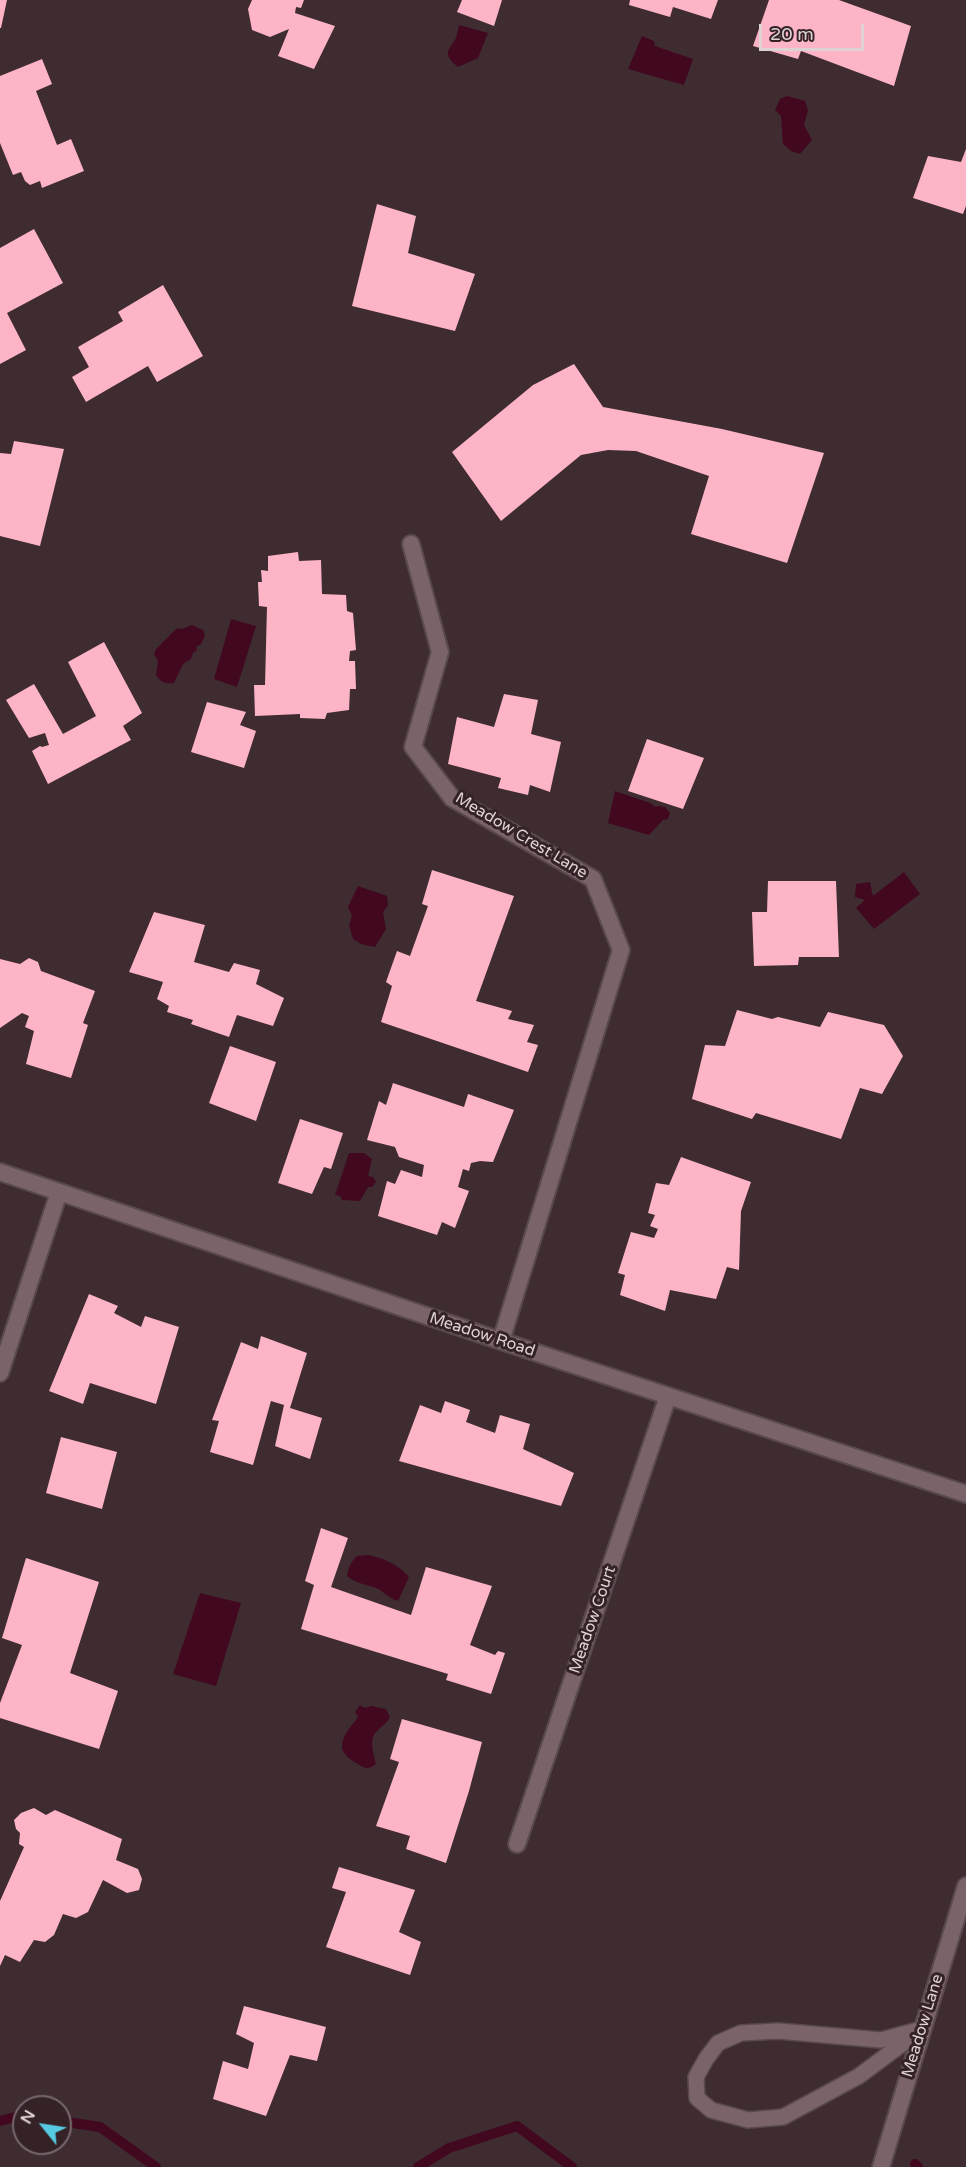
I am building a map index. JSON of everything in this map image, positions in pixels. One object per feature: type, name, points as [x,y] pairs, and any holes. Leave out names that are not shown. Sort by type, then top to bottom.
[{"type":"street","name":"Meadow Crest Lane","points":[[411,544],[440,652],[413,747],[452,798],[593,879],[621,950],[501,1341]]},
{"type":"street","name":"Meadow Road","points":[[0,1172],[501,1341],[966,1494]]},
{"type":"street","points":[[0,1373],[58,1192]]},
{"type":"street","name":"Meadow Court","points":[[517,1844],[668,1396]]},
{"type":"street","name":"Meadow Lane","points":[[880,2167],[966,1886]]},
{"type":"lane","points":[[922,2029],[859,2076],[783,2117],[748,2120],[711,2110],[697,2098],[696,2077],[706,2059],[718,2043],[741,2033],[778,2031],[881,2040],[922,2029]]},
{"type":"shaded area","points":[[459,25],[488,33],[478,58],[458,67],[450,60],[448,54],[456,38]]},
{"type":"shaded area","points":[[642,36],[654,41],[655,46],[693,59],[684,85],[628,69]]},
{"type":"shaded area","points":[[787,96],[805,101],[808,110],[804,125],[812,140],[800,154],[791,151],[783,144],[781,116],[775,110],[780,99]]},
{"type":"shaded area","points":[[231,619],[256,626],[237,687],[214,679]]},
{"type":"shaded area","points":[[192,625],[203,630],[205,636],[201,644],[196,647],[197,650],[191,659],[183,664],[174,683],[166,683],[156,675],[158,661],[154,654],[156,649],[177,628],[182,629]]},
{"type":"shaded area","points":[[615,791],[656,807],[665,807],[670,813],[668,819],[663,820],[649,835],[608,823]]},
{"type":"shaded area","points":[[904,872],[920,894],[874,929],[856,908],[865,900],[855,897],[856,884],[870,882],[873,896]]},
{"type":"shaded area","points":[[358,886],[387,896],[388,906],[383,912],[386,929],[375,947],[361,944],[353,939],[349,925],[352,916],[348,907]]},
{"type":"shaded area","points":[[349,1153],[364,1153],[372,1159],[368,1176],[373,1177],[376,1182],[372,1187],[368,1187],[360,1201],[342,1200],[340,1196],[335,1195]]},
{"type":"shaded area","points":[[368,1555],[391,1563],[409,1577],[398,1601],[379,1589],[347,1576],[350,1565],[357,1556]]},
{"type":"shaded area","points":[[200,1593],[241,1603],[216,1686],[173,1674]]},
{"type":"shaded area","points":[[360,1705],[365,1708],[371,1706],[386,1709],[390,1717],[374,1735],[372,1747],[376,1764],[368,1768],[352,1760],[342,1748],[345,1735],[358,1717],[355,1712]]},
{"type":"building","points":[[0,0],[7,0],[1,28],[0,28]]},
{"type":"building","points":[[252,0],[304,0],[301,8],[296,7],[295,13],[335,26],[314,69],[278,56],[289,29],[270,37],[252,30],[248,9]]},
{"type":"building","points":[[462,0],[502,0],[494,26],[457,12]]},
{"type":"building","points":[[630,0],[718,0],[711,19],[673,7],[670,17],[629,5]]},
{"type":"building","points":[[769,0],[839,0],[911,26],[894,86],[801,51],[798,59],[753,46]]},
{"type":"building","points":[[42,59],[52,84],[36,91],[57,145],[71,139],[84,171],[42,188],[40,181],[30,185],[25,181],[21,172],[13,175],[0,143],[0,76]]},
{"type":"building","points":[[966,149],[966,206],[963,214],[913,198],[928,156],[961,162]]},
{"type":"building","points":[[377,204],[416,216],[408,253],[475,274],[455,331],[352,306]]},
{"type":"building","points":[[34,229],[63,283],[7,313],[26,350],[0,364],[0,248]]},
{"type":"building","points":[[163,285],[203,356],[157,382],[148,366],[86,402],[72,377],[89,367],[78,347],[123,321],[118,312]]},
{"type":"building","points":[[574,364],[603,407],[722,429],[824,453],[787,563],[691,534],[709,476],[636,451],[608,450],[581,455],[501,521],[452,452],[533,385]]},
{"type":"building","points":[[14,441],[64,449],[40,546],[0,536],[0,453],[11,454]]},
{"type":"building","points":[[298,552],[299,561],[321,560],[322,594],[346,595],[347,611],[353,613],[356,650],[350,651],[349,661],[355,661],[356,689],[350,689],[349,710],[327,713],[325,719],[300,718],[300,714],[255,716],[254,685],[265,685],[267,607],[259,606],[258,582],[262,582],[261,570],[268,571],[268,556]]},
{"type":"building","points":[[104,642],[142,713],[123,726],[131,740],[48,784],[32,751],[40,746],[49,745],[45,733],[29,738],[6,700],[34,684],[63,734],[96,716],[68,662]]},
{"type":"building","points":[[504,694],[538,700],[531,734],[561,742],[550,792],[530,785],[528,795],[498,788],[501,778],[448,764],[457,717],[494,727]]},
{"type":"building","points":[[207,702],[246,712],[240,725],[256,731],[244,768],[191,752]]},
{"type":"building","points":[[647,739],[704,758],[683,809],[628,791]]},
{"type":"building","points":[[432,870],[514,896],[476,1001],[512,1011],[508,1019],[534,1025],[527,1042],[538,1045],[528,1072],[381,1022],[392,986],[386,982],[397,951],[410,956],[428,906],[422,904]]},
{"type":"building","points":[[768,881],[836,881],[839,957],[799,957],[798,965],[754,966],[752,912],[767,912]]},
{"type":"building","points":[[154,912],[205,925],[194,962],[229,972],[234,963],[260,970],[256,984],[284,998],[273,1026],[237,1015],[229,1037],[191,1024],[193,1020],[167,1012],[169,1006],[157,999],[163,982],[129,972]]},
{"type":"building","points":[[29,958],[38,962],[41,971],[95,991],[83,1023],[88,1025],[71,1078],[26,1064],[34,1031],[25,1027],[29,1016],[22,1013],[0,1028],[0,959],[20,964]]},
{"type":"building","points":[[737,1010],[820,1027],[828,1012],[884,1025],[903,1056],[882,1094],[860,1088],[841,1139],[756,1113],[752,1119],[692,1099],[705,1045],[725,1046]]},
{"type":"building","points":[[230,1046],[276,1062],[256,1121],[209,1103]]},
{"type":"building","points":[[393,1083],[464,1107],[468,1094],[514,1110],[493,1162],[471,1163],[469,1171],[463,1169],[458,1187],[469,1191],[455,1228],[442,1222],[437,1235],[378,1216],[387,1181],[395,1184],[401,1170],[422,1177],[424,1165],[399,1157],[395,1147],[367,1140],[379,1101],[386,1105]]},
{"type":"building","points":[[300,1119],[343,1133],[331,1169],[324,1167],[312,1194],[278,1183]]},
{"type":"building","points":[[681,1157],[751,1182],[741,1211],[739,1270],[727,1267],[716,1299],[670,1290],[665,1311],[620,1295],[625,1275],[618,1273],[631,1232],[654,1238],[658,1229],[650,1226],[655,1215],[648,1213],[656,1183],[669,1185]]},
{"type":"building","points":[[89,1294],[118,1306],[114,1313],[141,1327],[145,1316],[179,1327],[156,1404],[90,1383],[83,1404],[49,1391]]},
{"type":"building","points":[[261,1336],[307,1353],[290,1408],[322,1418],[310,1459],[275,1446],[284,1405],[271,1401],[253,1465],[210,1452],[219,1421],[212,1420],[241,1342],[258,1349]]},
{"type":"building","points":[[445,1401],[470,1410],[466,1422],[495,1433],[500,1415],[530,1424],[523,1449],[574,1473],[561,1506],[399,1461],[420,1405],[441,1413]]},
{"type":"building","points":[[61,1437],[117,1452],[102,1509],[46,1493]]},
{"type":"building","points":[[321,1528],[348,1538],[331,1587],[411,1615],[426,1567],[492,1586],[470,1645],[495,1655],[498,1651],[505,1653],[491,1694],[446,1680],[448,1674],[301,1629],[314,1585],[305,1581]]},
{"type":"building","points":[[26,1558],[99,1582],[70,1673],[118,1691],[99,1749],[0,1718],[0,1703],[22,1645],[2,1638]]},
{"type":"building","points":[[402,1719],[482,1742],[446,1863],[406,1849],[410,1836],[376,1826],[399,1762],[390,1759]]},
{"type":"building","points":[[34,1808],[46,1815],[55,1810],[122,1839],[116,1860],[138,1869],[142,1879],[139,1890],[127,1893],[103,1880],[88,1912],[76,1918],[63,1914],[54,1935],[45,1942],[34,1940],[20,1962],[5,1955],[0,1966],[0,1901],[24,1847],[19,1844],[20,1833],[16,1829],[14,1820],[21,1813]]},
{"type":"building","points":[[339,1867],[415,1890],[399,1932],[421,1942],[410,1975],[326,1947],[346,1892],[332,1888]]},
{"type":"building","points":[[244,2006],[326,2027],[317,2061],[290,2055],[266,2116],[213,2099],[223,2061],[248,2069],[254,2043],[236,2034]]},
{"type":"waterway","points":[[0,2121],[12,2118]]},
{"type":"waterway","points":[[72,2123],[100,2127],[156,2167]]},
{"type":"waterway","points":[[418,2167],[449,2148],[517,2126],[572,2167]]},
{"type":"waterway","points":[[915,2164],[918,2167]]}]
